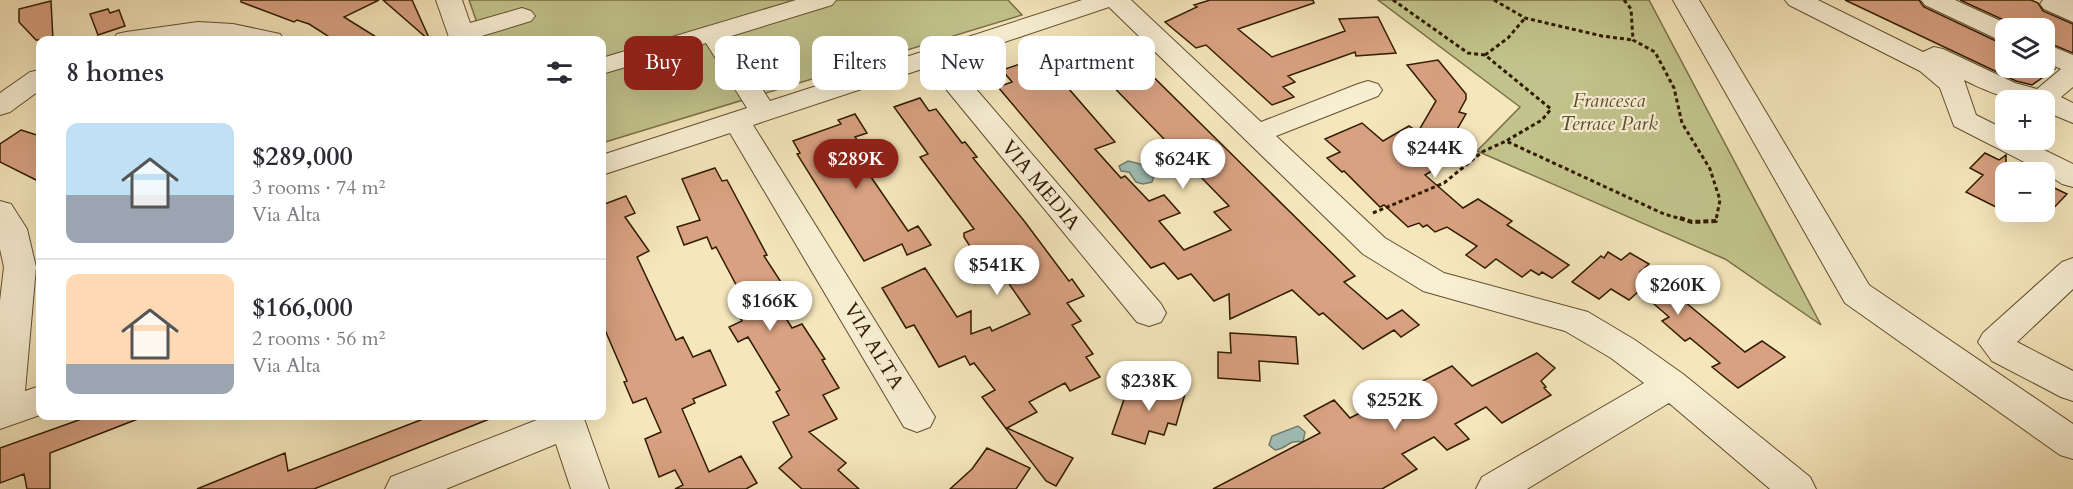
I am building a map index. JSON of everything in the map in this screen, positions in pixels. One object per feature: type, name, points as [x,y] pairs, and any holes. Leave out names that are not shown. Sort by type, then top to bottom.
[{"type":"street","points":[[448,0],[462,36]]},
{"type":"street","points":[[606,65],[823,0]]},
{"type":"street","points":[[998,36],[1107,0]]},
{"type":"street","points":[[1116,0],[1374,246],[1434,282],[1576,321],[1623,349],[1671,384],[1797,489]]},
{"type":"street","points":[[1686,0],[1857,294],[2073,444]]},
{"type":"street","points":[[1798,0],[1929,65],[1953,84],[1995,99]]},
{"type":"street","points":[[1822,0],[2007,90]]},
{"type":"street","points":[[1935,0],[1995,28]]},
{"type":"street","points":[[2061,0],[2054,4],[2073,14]]},
{"type":"street","points":[[464,36],[519,8],[532,36]]},
{"type":"street","points":[[148,36],[175,31],[230,30],[255,36]]},
{"type":"street","name":"VIA ALTA","points":[[713,33],[750,117],[917,417]]},
{"type":"street","points":[[2055,56],[2073,65]]},
{"type":"street","points":[[606,164],[920,62]]},
{"type":"street","points":[[2055,95],[2073,73]]},
{"type":"street","points":[[0,106],[36,81]]},
{"type":"street","points":[[1953,84],[1964,120],[2073,177]]},
{"type":"street","name":"VIA MEDIA","points":[[962,90],[1149,314]]},
{"type":"street","points":[[1258,134],[1368,90]]},
{"type":"street","points":[[2055,112],[2073,114]]},
{"type":"street","points":[[2055,120],[2073,134]]},
{"type":"street","points":[[0,212],[11,229],[20,267],[2,413],[36,401]]},
{"type":"street","points":[[2073,270],[1995,342],[2004,351],[2073,387]]},
{"type":"street","points":[[1505,487],[1671,384]]},
{"type":"street","points":[[404,489],[564,420]]},
{"type":"street","points":[[566,420],[590,489]]},
{"type":"path","points":[[1366,216],[1444,183],[1482,152],[1542,120],[1551,109],[1485,55],[1468,53],[1393,0]]},
{"type":"path","points":[[1494,0],[1525,18],[1602,36],[1633,40],[1655,52],[1674,88],[1682,123],[1710,169],[1720,200],[1716,221],[1692,222],[1664,214],[1506,141]]},
{"type":"path","points":[[1624,0],[1631,9],[1633,40]]},
{"type":"path","points":[[1485,55],[1508,38],[1525,18]]},
{"type":"green space","points":[[469,0],[1008,0],[1022,15],[953,36],[920,36],[920,46],[908,50],[908,36],[812,36],[812,79],[800,83],[800,36],[715,36],[715,90],[776,90],[606,142],[606,36],[482,36]]},
{"type":"green space","name":"Francesca Terrace Park","points":[[1378,0],[1649,0],[1821,325],[1725,259],[1477,151],[1520,107]]},
{"type":"water","points":[[1128,161],[1149,169],[1154,175],[1152,182],[1143,184],[1136,182],[1129,172],[1121,171],[1119,166]]},
{"type":"water","points":[[1298,426],[1305,432],[1303,442],[1294,442],[1275,450],[1269,445],[1272,436]]},
{"type":"building","points":[[241,0],[379,0],[344,17],[375,36],[328,36],[309,24],[297,20],[294,22],[241,2]]},
{"type":"building","points":[[383,0],[412,0],[428,36],[424,36]]},
{"type":"building","points":[[1210,0],[1313,0],[1314,3],[1238,29],[1272,57],[1345,31],[1339,19],[1378,17],[1396,53],[1356,56],[1355,52],[1288,76],[1295,82],[1283,87],[1294,97],[1272,105],[1206,45],[1196,48],[1165,22],[1197,7],[1194,5]]},
{"type":"building","points":[[1845,0],[1919,0],[1924,7],[1995,41],[1995,71]]},
{"type":"building","points":[[1960,0],[2031,0],[2038,3],[2043,11],[2073,24],[2073,53],[2055,46],[2055,18],[1999,18]]},
{"type":"building","points":[[51,1],[53,36],[36,36],[36,40],[19,22],[19,9]]},
{"type":"building","points":[[108,9],[110,13],[119,10],[125,26],[98,35],[90,14]]},
{"type":"building","points":[[1438,60],[1466,94],[1466,99],[1459,112],[1466,114],[1452,138],[1469,150],[1425,175],[1463,208],[1478,199],[1512,221],[1507,225],[1569,265],[1552,278],[1542,272],[1539,275],[1531,270],[1522,277],[1496,259],[1485,268],[1466,255],[1477,246],[1447,227],[1435,232],[1427,225],[1423,227],[1419,223],[1408,227],[1384,205],[1380,207],[1344,171],[1342,172],[1327,158],[1340,152],[1325,139],[1362,123],[1383,141],[1409,126],[1418,132],[1436,101],[1407,65]]},
{"type":"building","points":[[1018,65],[1018,90],[1070,90],[1115,142],[1095,149],[1121,178],[1125,176],[1149,201],[1164,195],[1180,213],[1159,221],[1184,250],[1231,230],[1214,212],[1229,206],[1116,90],[1155,90],[1155,79],[1355,276],[1344,282],[1387,319],[1402,310],[1419,325],[1401,337],[1394,330],[1363,349],[1323,313],[1319,315],[1292,290],[1230,319],[1229,294],[1214,301],[1191,274],[1178,279],[1164,263],[1151,268],[1001,90],[1006,90],[1006,84],[1012,82],[1006,75],[1006,69]]},
{"type":"building","points":[[2010,78],[2042,78],[2032,85]]},
{"type":"building","points":[[920,98],[929,111],[936,109],[962,143],[965,142],[977,157],[973,158],[1069,281],[1072,279],[1084,296],[1067,303],[1081,321],[1072,325],[1093,354],[1086,357],[1100,377],[1070,391],[1065,383],[1029,402],[1037,412],[1007,428],[1073,458],[1056,486],[1046,481],[982,397],[995,390],[974,363],[970,365],[965,356],[939,367],[914,325],[906,328],[882,288],[925,268],[957,317],[971,311],[971,334],[990,327],[992,331],[1030,314],[989,255],[978,259],[964,237],[964,233],[974,229],[920,157],[928,154],[894,107]]},
{"type":"building","points":[[855,114],[867,133],[855,137],[882,173],[871,177],[908,231],[918,226],[931,245],[907,255],[902,244],[864,261],[797,154],[800,153],[793,141],[841,124],[838,120]]},
{"type":"building","points":[[21,130],[36,135],[36,180],[0,162],[0,144]]},
{"type":"building","points":[[1985,153],[1999,160],[2006,155],[2006,162],[1995,162],[1995,206],[1966,192],[1983,175],[1970,168]]},
{"type":"building","points":[[715,168],[722,181],[727,180],[767,255],[764,256],[788,293],[774,299],[792,328],[802,324],[825,359],[822,360],[839,388],[823,395],[837,419],[809,432],[846,463],[838,470],[859,489],[802,489],[779,468],[792,457],[773,422],[789,415],[776,392],[780,390],[748,337],[738,342],[729,327],[742,321],[729,299],[741,294],[716,247],[712,249],[707,237],[684,245],[677,227],[700,220],[682,179]]},
{"type":"building","points":[[2055,188],[2067,194],[2055,207]]},
{"type":"building","points":[[626,196],[635,213],[625,217],[649,251],[637,257],[676,340],[683,337],[693,357],[710,350],[726,385],[693,399],[695,403],[682,409],[709,472],[741,456],[757,483],[746,489],[675,489],[683,485],[675,470],[659,477],[645,439],[661,432],[646,398],[633,403],[624,382],[627,381],[606,332],[606,204]]},
{"type":"building","points":[[1608,252],[1621,260],[1630,253],[1649,264],[1640,272],[1672,291],[1745,352],[1762,341],[1785,357],[1738,388],[1712,367],[1720,363],[1690,338],[1685,341],[1662,321],[1669,317],[1639,291],[1629,300],[1611,289],[1599,299],[1572,282],[1601,256],[1604,258]]},
{"type":"building","points":[[1230,333],[1296,337],[1298,364],[1259,361],[1260,381],[1218,378],[1218,352],[1231,353]]},
{"type":"building","points":[[1537,353],[1555,368],[1541,381],[1551,395],[1502,423],[1486,407],[1455,424],[1469,439],[1447,450],[1434,437],[1402,454],[1417,469],[1382,489],[1213,489],[1320,433],[1304,416],[1334,400],[1350,418],[1452,366],[1472,386]]},
{"type":"building","points":[[1160,380],[1187,387],[1176,425],[1168,423],[1164,435],[1149,431],[1145,444],[1112,434],[1128,388],[1155,395]]},
{"type":"building","points":[[79,420],[135,420],[50,453],[50,489],[27,489],[24,474],[0,483],[0,448]]},
{"type":"building","points":[[421,420],[487,420],[314,489],[197,489],[285,453],[288,471]]},
{"type":"building","points":[[987,448],[1030,468],[1016,489],[950,489],[972,469]]}]
